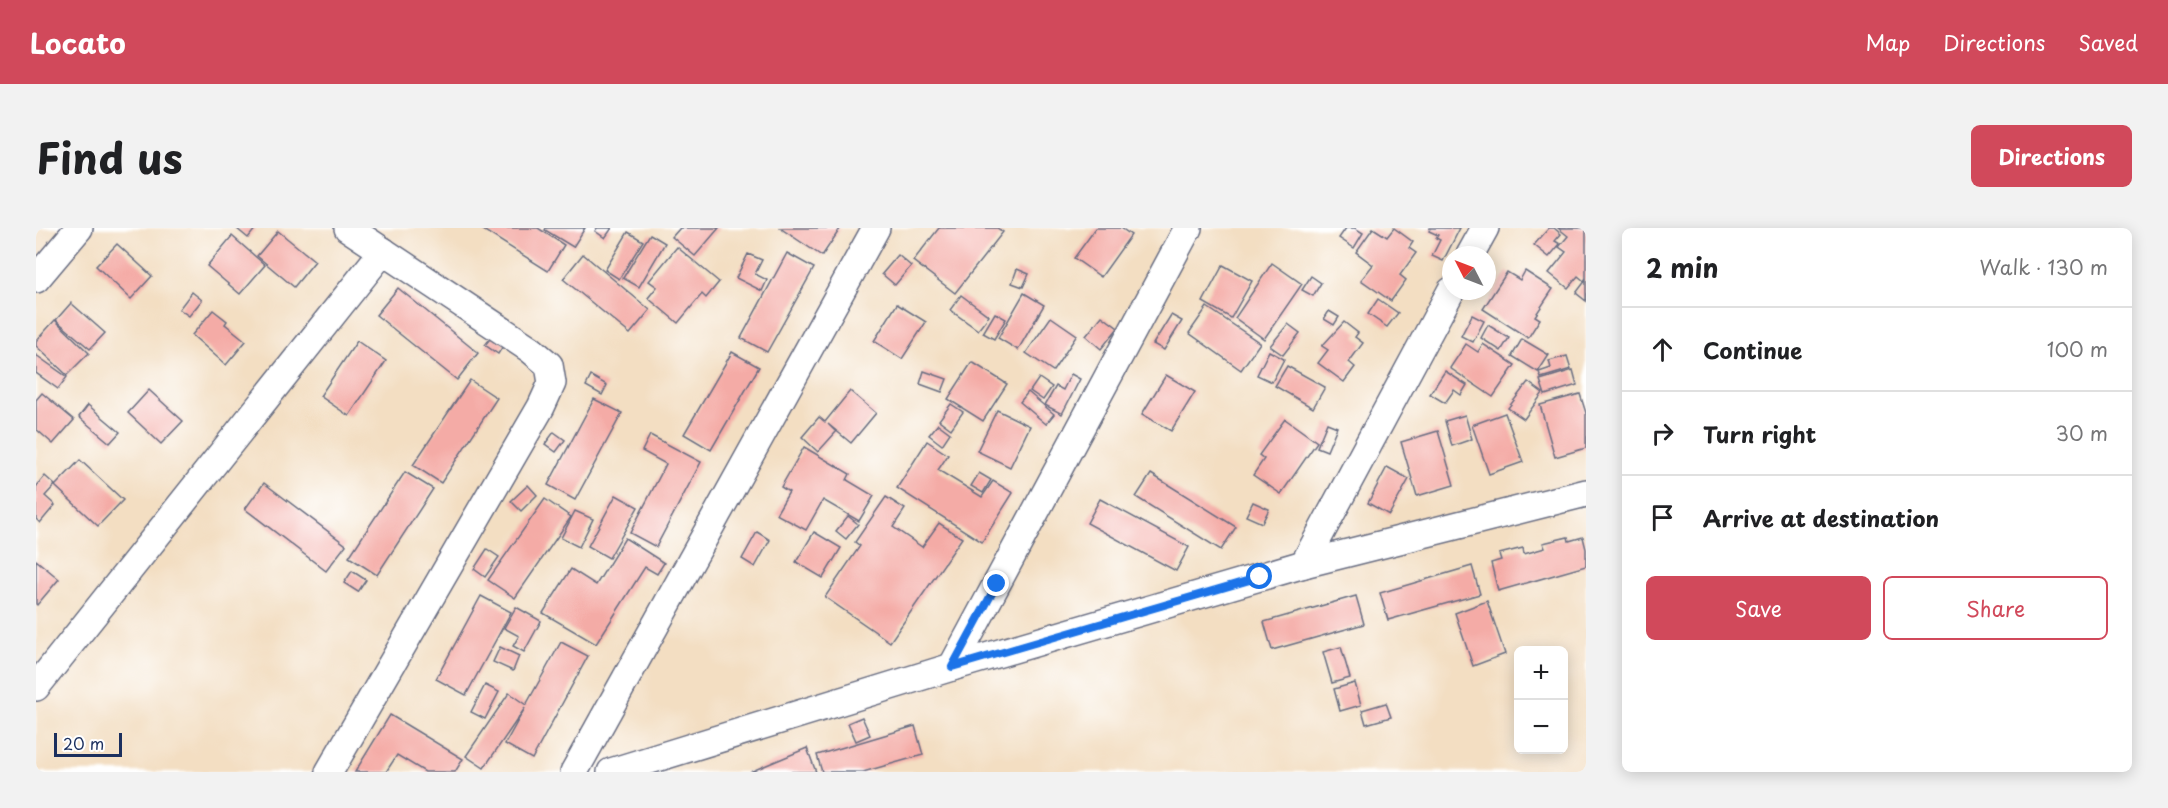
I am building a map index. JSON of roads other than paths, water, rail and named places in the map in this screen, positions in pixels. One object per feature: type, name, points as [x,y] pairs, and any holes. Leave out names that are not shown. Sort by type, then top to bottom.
[{"type":"street","points":[[36,279],[79,228]]},
{"type":"street","points":[[329,772],[541,407],[552,383],[549,365],[530,349],[348,228]]},
{"type":"street","points":[[574,772],[876,228]]},
{"type":"street","points":[[952,667],[1188,228]]},
{"type":"street","points":[[1475,246],[1485,228]]},
{"type":"street","points":[[36,687],[383,251]]},
{"type":"street","points":[[1304,564],[1446,300]]},
{"type":"street","points":[[611,772],[952,667],[1304,564],[1586,493]]}]
